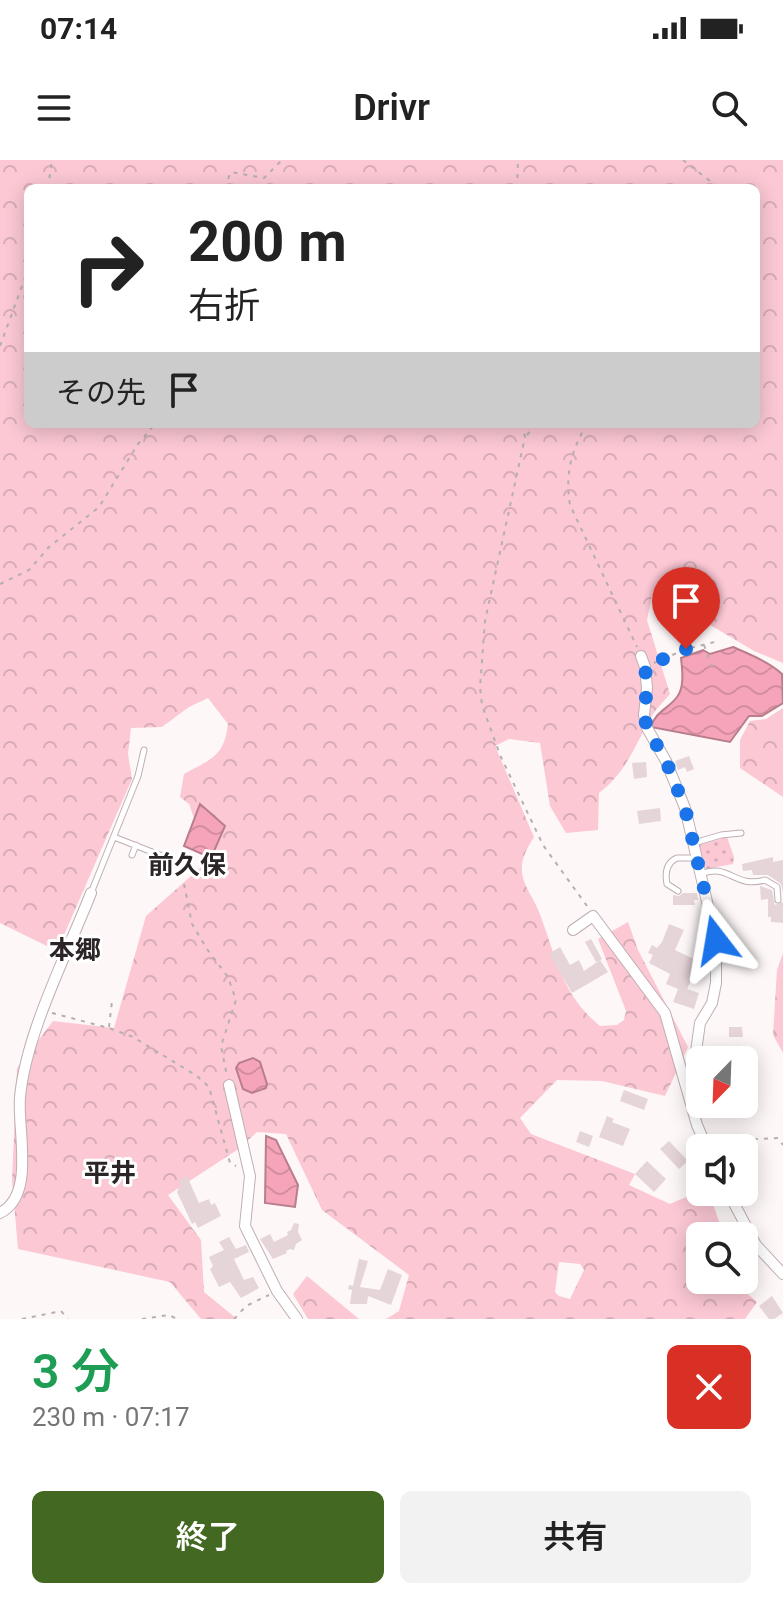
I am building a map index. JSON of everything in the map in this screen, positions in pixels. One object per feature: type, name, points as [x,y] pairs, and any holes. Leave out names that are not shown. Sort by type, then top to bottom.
[{"type":"street","points":[[643,662],[647,688],[644,715],[647,728],[666,761],[685,808],[716,940],[718,964],[712,1003],[700,1023],[697,1046]]},
{"type":"street","points":[[0,1213],[14,1201],[21,1183],[19,1101],[24,1065],[91,893]]},
{"type":"street","points":[[573,930],[593,916],[665,1013],[686,1081]]},
{"type":"street","points":[[229,1085],[249,1171],[245,1226],[277,1291],[297,1319]]},
{"type":"street","points":[[735,1206],[756,1245],[783,1274]]},
{"type":"lane","points":[[91,893],[138,776],[144,750]]},
{"type":"lane","points":[[693,843],[741,833]]},
{"type":"lane","points":[[114,837],[175,861]]},
{"type":"lane","points":[[132,855],[136,845]]},
{"type":"lane","points":[[159,866],[163,856]]},
{"type":"lane","points":[[678,891],[667,884],[669,865],[677,858],[696,858]]},
{"type":"lane","points":[[700,875],[711,870],[721,871],[747,883],[765,880],[777,887],[778,900]]},
{"type":"path","points":[[49,184],[52,160]]},
{"type":"path","points":[[226,184],[231,172],[264,178],[282,160]]},
{"type":"path","points":[[517,184],[518,160]]},
{"type":"path","points":[[683,160],[714,184]]},
{"type":"path","points":[[0,346],[24,281]]},
{"type":"path","points":[[0,584],[29,570],[49,547],[99,507],[138,444],[152,428]]},
{"type":"path","points":[[523,428],[525,437],[485,621],[480,687],[482,705],[500,755],[543,845],[593,916]]},
{"type":"path","points":[[525,437],[533,428]]},
{"type":"path","points":[[585,428],[574,446],[570,461],[566,483],[570,505],[643,662],[719,641]]},
{"type":"path","points":[[704,644],[712,667]]},
{"type":"path","points":[[184,884],[192,924],[228,977],[236,1000],[221,1046],[229,1085]]},
{"type":"path","points":[[109,1028],[112,1001]]},
{"type":"path","points":[[44,1010],[133,1037],[197,1076],[209,1087],[230,1163],[249,1171]]},
{"type":"path","points":[[758,1140],[778,1138],[783,1145]]},
{"type":"path","points":[[234,1319],[246,1306],[277,1291]]},
{"type":"path","points":[[22,1319],[61,1311],[68,1319]]},
{"type":"path","points":[[142,1319],[169,1315],[177,1319]]},
{"type":"green space","points":[[0,160],[783,160],[783,663],[754,651],[653,591],[647,620],[670,694],[652,716],[623,768],[599,793],[598,830],[566,833],[550,806],[540,743],[509,739],[495,746],[534,837],[523,861],[523,878],[561,974],[576,1001],[600,1026],[617,1025],[624,1020],[626,1011],[598,939],[628,922],[638,950],[687,1046],[665,1096],[602,1081],[557,1080],[520,1118],[531,1134],[635,1174],[629,1185],[670,1204],[686,1197],[686,1206],[714,1206],[719,1222],[686,1222],[686,1294],[748,1294],[757,1302],[745,1319],[386,1319],[399,1311],[409,1275],[322,1210],[286,1134],[257,1132],[237,1150],[168,1195],[201,1240],[204,1292],[237,1319],[201,1319],[170,1282],[18,1249],[12,1180],[17,1068],[53,1021],[114,1028],[146,916],[209,860],[189,804],[180,797],[184,774],[215,756],[226,735],[228,724],[208,698],[189,707],[162,727],[131,728],[128,754],[132,779],[57,951],[0,923]],"holes":[[[559,1262],[580,1264],[584,1270],[570,1299],[555,1292]]]},
{"type":"green space","points":[[783,708],[783,797],[740,768],[740,740],[750,721],[766,719]]},
{"type":"green space","points":[[727,837],[734,857],[733,864],[706,869],[699,845]]},
{"type":"green space","points":[[783,953],[783,1053],[773,1035],[777,970]]},
{"type":"green space","points":[[307,1276],[359,1319],[308,1319],[293,1294]]},
{"type":"water","points":[[733,647],[782,674],[783,703],[762,716],[749,716],[730,742],[651,727],[655,718],[680,693],[681,658],[703,650],[710,654]]},
{"type":"water","points":[[200,804],[225,826],[211,858],[184,846]]},
{"type":"water","points":[[253,1058],[260,1062],[267,1084],[266,1088],[252,1093],[243,1089],[236,1068],[239,1063]]},
{"type":"water","points":[[266,1136],[276,1140],[298,1185],[295,1207],[265,1203]]},
{"type":"building","points":[[689,756],[694,769],[687,772],[685,767],[678,770],[675,761]]},
{"type":"building","points":[[646,762],[647,777],[634,779],[632,763]]},
{"type":"building","points":[[660,808],[661,821],[639,824],[637,811]]},
{"type":"building","points":[[773,857],[773,862],[783,860],[783,893],[781,884],[768,875],[753,875],[752,870],[743,871],[742,864]]},
{"type":"building","points":[[760,886],[772,890],[775,905],[783,902],[783,923],[771,922],[768,899],[761,900]]},
{"type":"building","points":[[697,893],[695,905],[673,905],[673,895]]},
{"type":"building","points":[[669,924],[684,930],[675,950],[700,962],[687,989],[699,993],[694,1009],[673,1002],[678,989],[666,984],[670,974],[649,963],[653,955],[648,953],[652,945],[657,948],[662,942]]},
{"type":"building","points":[[591,939],[602,959],[596,962],[585,942]]},
{"type":"building","points":[[560,947],[570,965],[579,960],[584,971],[600,960],[608,972],[572,993],[549,954]]},
{"type":"building","points":[[729,1027],[742,1027],[743,1037],[729,1037]]},
{"type":"building","points":[[624,1090],[648,1099],[644,1110],[620,1101]]},
{"type":"building","points":[[607,1116],[614,1119],[612,1122],[630,1129],[623,1146],[599,1137]]},
{"type":"building","points":[[580,1131],[593,1136],[589,1147],[576,1142]]},
{"type":"building","points":[[669,1141],[686,1163],[679,1169],[660,1149]]},
{"type":"building","points":[[647,1161],[666,1179],[654,1192],[635,1174]]},
{"type":"building","points":[[187,1176],[199,1203],[209,1199],[211,1205],[215,1203],[221,1216],[198,1228],[195,1222],[192,1224],[177,1192],[181,1184],[179,1181]]},
{"type":"building","points":[[294,1223],[299,1224],[298,1232],[302,1240],[294,1250],[290,1249],[273,1259],[260,1239],[270,1234],[274,1242],[288,1235]]},
{"type":"building","points":[[229,1237],[236,1249],[246,1245],[249,1252],[234,1259],[244,1280],[253,1277],[259,1288],[241,1298],[230,1282],[219,1287],[210,1269],[213,1266],[209,1257],[224,1250],[219,1242]]},
{"type":"building","points":[[359,1259],[368,1261],[360,1287],[380,1290],[388,1269],[402,1275],[391,1305],[368,1296],[367,1304],[350,1304],[352,1290],[348,1289],[349,1285],[353,1286]]},
{"type":"building","points":[[772,1296],[783,1313],[769,1319],[759,1306]]},
{"type":"district","name":"前久保","points":[[187,865]]},
{"type":"district","name":"本郷","points":[[75,950]]},
{"type":"district","name":"平井","points":[[110,1173]]},
{"type":"route","points":[[686,649],[645,667],[647,688],[644,715],[653,742],[659,746],[685,808],[716,940]]}]
